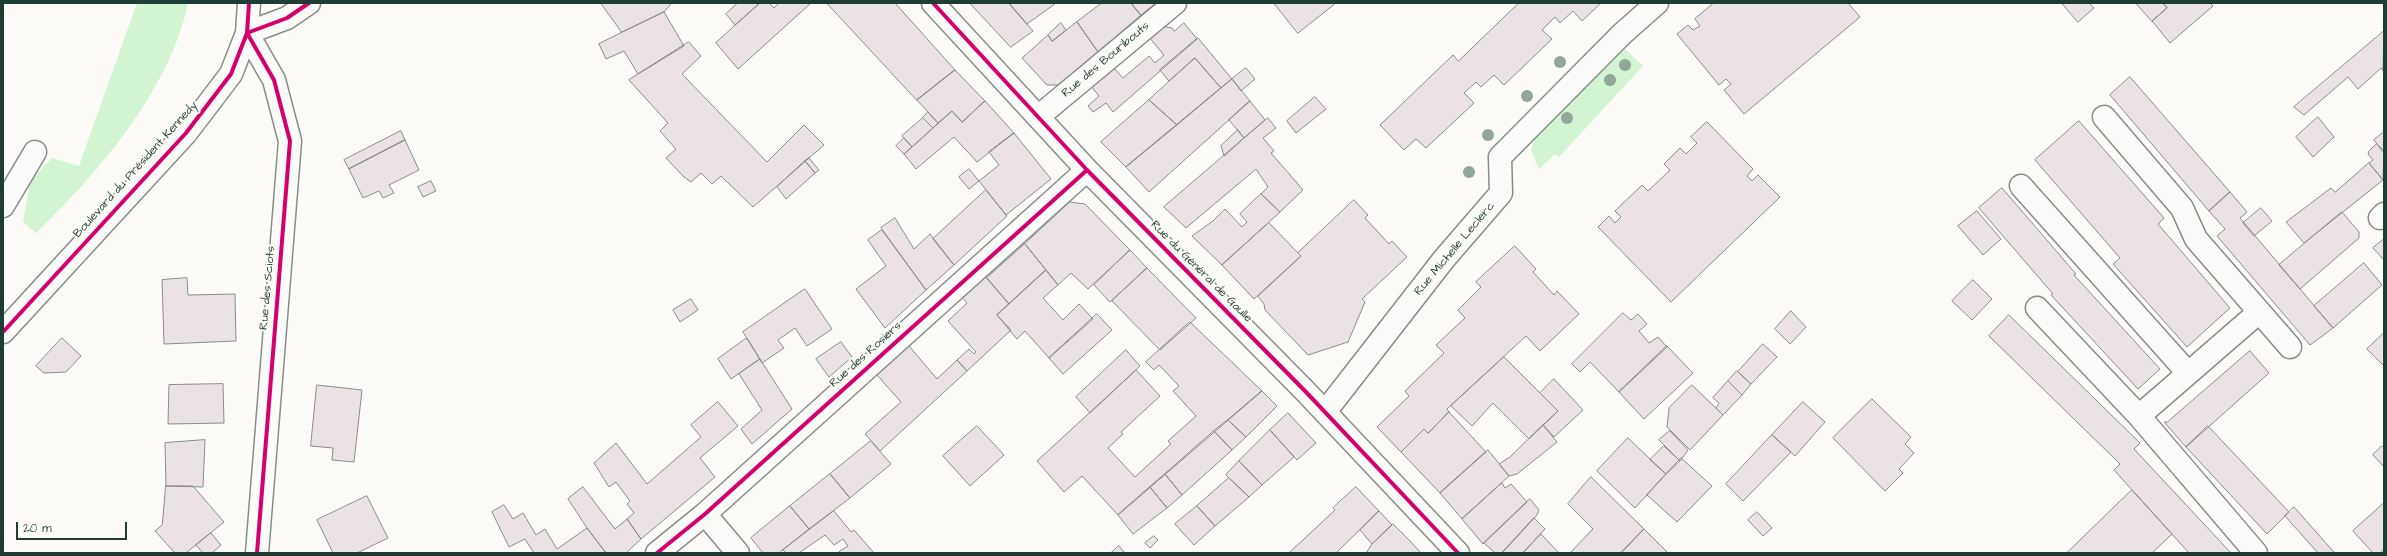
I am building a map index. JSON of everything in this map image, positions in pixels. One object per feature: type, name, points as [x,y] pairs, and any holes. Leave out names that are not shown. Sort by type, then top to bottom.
[{"type":"street","name":"Boulevard du Président Kennedy","points":[[3,332],[186,133],[231,74],[247,33],[249,3]]},
{"type":"street","points":[[247,33],[287,18],[309,3]]},
{"type":"street","name":"Rue du Général de Gaulle","points":[[933,3],[1087,170],[1325,412],[1458,553]]},
{"type":"street","name":"Rue des Bouribouts","points":[[1038,117],[1175,3]]},
{"type":"street","name":"Rue Michelle Leclerc","points":[[1325,412],[1444,259],[1501,193],[1500,157],[1622,34],[1657,3]]},
{"type":"street","name":"Rue des Sciots","points":[[247,33],[274,80],[290,141],[257,553]]},
{"type":"street","points":[[2104,116],[2182,208],[2196,239],[2290,347]]},
{"type":"street","points":[[3,206],[35,152]]},
{"type":"street","name":"Rue des Rosiers","points":[[657,553],[705,514],[1087,170]]},
{"type":"street","points":[[2021,186],[2188,373]]},
{"type":"street","points":[[2037,308],[2139,416],[2256,553]]},
{"type":"street","points":[[2139,416],[2259,312]]},
{"type":"street","points":[[705,514],[738,553]]},
{"type":"green space","points":[[137,3],[188,3],[179,35],[165,67],[148,98],[107,157],[36,233],[23,222],[30,181],[52,158],[79,166]]},
{"type":"green space","points":[[1625,49],[1643,66],[1559,157],[1555,154],[1539,169],[1531,150],[1535,137]]},
{"type":"building","points":[[601,3],[671,4],[664,12],[622,32]]},
{"type":"building","points":[[738,3],[760,3],[735,25],[726,14]]},
{"type":"building","points":[[760,3],[769,3],[774,8],[779,3],[811,3],[738,69],[716,43]]},
{"type":"building","points":[[827,3],[895,3],[955,70],[917,100]]},
{"type":"building","points":[[970,3],[1009,3],[1033,31],[1011,47]]},
{"type":"building","points":[[1009,3],[1056,3],[1027,24]]},
{"type":"building","points":[[1102,3],[1131,3],[1141,15],[1098,52],[1077,22]]},
{"type":"building","points":[[1131,3],[1156,3],[1141,15]]},
{"type":"building","points":[[1274,3],[1336,3],[1298,33]]},
{"type":"building","points":[[1519,3],[1601,3],[1582,21],[1573,11],[1560,23],[1555,17],[1542,30],[1552,39],[1504,85],[1494,75],[1481,87],[1476,82],[1464,93],[1474,103],[1426,148],[1416,139],[1404,150],[1380,125],[1453,55],[1458,61]]},
{"type":"building","points":[[1714,3],[1848,3],[1860,17],[1744,114],[1724,90],[1731,84],[1726,79],[1719,85],[1677,34],[1688,25],[1693,30],[1700,26],[1695,19]]},
{"type":"building","points":[[2062,3],[2089,3],[2094,8],[2078,22]]},
{"type":"building","points":[[2136,3],[2163,3],[2167,8],[2152,21]]},
{"type":"building","points":[[2163,3],[2210,3],[2213,6],[2170,43],[2152,21],[2167,8]]},
{"type":"building","points":[[664,12],[684,46],[638,74],[624,51],[606,59],[599,44]]},
{"type":"building","points":[[1077,22],[1098,52],[1060,85],[1047,85],[1022,58],[1048,35],[1052,41]]},
{"type":"building","points":[[1061,23],[1066,30],[1052,41],[1048,35]]},
{"type":"building","points":[[1184,23],[1197,39],[1113,112],[1106,103],[1093,112],[1088,106],[1099,96],[1090,85],[1112,66],[1123,78],[1149,56],[1155,63],[1164,55],[1148,36],[1161,26],[1172,28],[1174,31]]},
{"type":"building","points":[[2384,31],[2383,71],[2381,68],[2358,89],[2348,77],[2304,115],[2294,107]]},
{"type":"building","points":[[1198,38],[1232,79],[1221,88],[1195,58],[1169,81],[1160,70]]},
{"type":"building","points":[[689,42],[701,56],[682,74],[767,162],[804,125],[824,145],[753,207],[721,176],[712,184],[701,173],[691,182],[684,177],[666,158],[676,149],[660,131],[668,123],[629,80]]},
{"type":"building","points":[[1195,58],[1221,88],[1177,125],[1149,100]]},
{"type":"building","points":[[1246,68],[1255,79],[1241,91],[1232,79]]},
{"type":"building","points":[[955,70],[985,101],[962,122],[952,111],[938,123],[917,100]]},
{"type":"building","points":[[2130,77],[2230,192],[2209,211],[2110,95]]},
{"type":"building","points":[[1232,79],[1250,101],[1149,192],[1126,167]]},
{"type":"building","points":[[1315,97],[1326,109],[1296,133],[1287,121]]},
{"type":"building","points":[[1149,100],[1177,125],[1126,167],[1101,142]]},
{"type":"building","points":[[985,101],[1014,133],[977,162],[954,137],[916,169],[904,154],[952,111],[962,122]]},
{"type":"building","points":[[1250,101],[1265,120],[1244,138],[1229,120]]},
{"type":"building","points":[[928,112],[938,123],[933,128],[923,118]]},
{"type":"building","points":[[2318,117],[2334,137],[2313,157],[2296,137]]},
{"type":"building","points":[[923,118],[933,128],[912,147],[902,136]]},
{"type":"building","points":[[1268,118],[1276,128],[1263,138],[1274,151],[1271,153],[1303,190],[1280,212],[1261,194],[1268,187],[1256,169],[1186,228],[1164,207]]},
{"type":"building","points":[[2079,121],[2164,218],[2158,224],[2230,308],[2187,347],[2113,264],[2120,258],[2035,160]]},
{"type":"building","points":[[1707,122],[1753,169],[1747,176],[1752,181],[1758,175],[1780,197],[1671,302],[1598,227],[1609,216],[1615,223],[1621,217],[1615,211],[1642,185],[1648,191],[1670,170],[1664,164],[1680,148],[1686,154],[1697,143],[1691,137]]},
{"type":"building","points":[[1238,130],[1244,138],[1224,156],[1221,146]]},
{"type":"building","points":[[401,131],[405,140],[349,169],[344,160]]},
{"type":"building","points":[[2384,132],[2384,151],[2383,152],[2374,140]]},
{"type":"building","points":[[1014,133],[1051,179],[1006,215],[979,181],[999,165],[989,152]]},
{"type":"building","points":[[904,138],[912,147],[904,154],[896,146]]},
{"type":"building","points":[[405,140],[419,170],[389,185],[394,193],[383,198],[379,191],[363,198],[349,169]]},
{"type":"building","points":[[2377,144],[2384,151],[2383,180],[2369,163],[2373,160],[2368,154],[2369,151]]},
{"type":"building","points":[[809,158],[819,170],[815,173],[805,161]]},
{"type":"building","points":[[805,161],[815,173],[786,199],[777,187]]},
{"type":"building","points":[[2369,163],[2383,180],[2304,243],[2286,222],[2331,188],[2335,192]]},
{"type":"building","points":[[969,169],[979,181],[969,189],[959,177]]},
{"type":"building","points":[[431,181],[436,191],[423,197],[418,187]]},
{"type":"building","points":[[2002,188],[2076,274],[2074,275],[2160,369],[2138,389],[2051,295],[2053,294],[1979,208]]},
{"type":"building","points":[[986,190],[1007,216],[954,265],[933,239]]},
{"type":"building","points":[[2230,192],[2247,212],[2240,218],[2333,328],[2310,345],[2217,236],[2225,229],[2209,211]]},
{"type":"building","points":[[1261,194],[1280,212],[1222,265],[1192,236],[1213,221],[1225,209],[1242,227],[1247,222],[1240,214]]},
{"type":"building","points":[[1354,200],[1368,215],[1365,218],[1389,244],[1392,241],[1407,257],[1362,299],[1365,302],[1348,342],[1308,355],[1265,310],[1264,304],[1258,296],[1301,256],[1298,253]]},
{"type":"building","points":[[1070,202],[1085,204],[1130,250],[1088,289],[1071,273],[1058,285],[1025,244]]},
{"type":"building","points":[[2261,208],[2272,221],[2254,236],[2243,223]]},
{"type":"building","points":[[1977,211],[2001,239],[1983,255],[1958,226]]},
{"type":"building","points":[[2342,212],[2359,232],[2359,238],[2300,289],[2279,265]]},
{"type":"building","points":[[895,218],[914,249],[930,234],[954,265],[926,290],[881,228]]},
{"type":"building","points":[[1269,223],[1301,256],[1254,299],[1222,265]]},
{"type":"building","points":[[882,230],[926,290],[885,328],[856,289],[886,266],[868,240]]},
{"type":"building","points":[[2384,239],[2384,260],[2373,248]]},
{"type":"building","points":[[1025,244],[1046,270],[1009,304],[987,278]]},
{"type":"building","points":[[1515,246],[1536,269],[1533,272],[1554,295],[1557,291],[1579,314],[1540,351],[1526,336],[1447,409],[1449,412],[1428,433],[1424,429],[1401,452],[1377,427],[1409,396],[1405,391],[1444,353],[1436,345],[1465,318],[1458,310],[1481,287],[1476,282]]},
{"type":"building","points":[[1130,250],[1147,268],[1110,302],[1094,285]]},
{"type":"building","points":[[2364,263],[2382,285],[2333,328],[2314,306]]},
{"type":"building","points":[[1147,268],[1196,318],[1160,350],[1112,301]]},
{"type":"building","points":[[1046,270],[1058,285],[1043,298],[1063,320],[1079,304],[1093,319],[1049,358],[1025,331],[1017,339],[997,315]]},
{"type":"building","points":[[983,274],[1009,304],[997,315],[1011,330],[967,371],[957,360],[969,349],[974,354],[976,352],[948,321],[967,303],[959,294]]},
{"type":"building","points":[[187,278],[188,295],[235,294],[236,341],[164,344],[162,280]]},
{"type":"building","points":[[1973,280],[1992,299],[1972,320],[1952,301]]},
{"type":"building","points":[[805,289],[832,329],[807,346],[795,328],[778,340],[784,348],[762,363],[743,332]]},
{"type":"building","points":[[691,299],[698,310],[680,322],[673,310]]},
{"type":"building","points":[[1791,311],[1806,327],[1790,344],[1775,329]]},
{"type":"building","points":[[1623,313],[1631,320],[1638,314],[1647,324],[1639,331],[1649,343],[1658,337],[1667,347],[1619,392],[1590,362],[1580,372],[1572,364]]},
{"type":"building","points":[[1097,314],[1112,330],[1063,374],[1049,358]]},
{"type":"building","points":[[2009,315],[2140,443],[2134,449],[2231,553],[2189,553],[2114,470],[2120,464],[1989,336]]},
{"type":"building","points":[[1190,322],[1262,391],[1118,515],[1082,476],[1064,492],[1037,461],[1136,370],[1160,396],[1121,432],[1123,434],[1108,448],[1135,477],[1171,444],[1168,441],[1196,416],[1173,391],[1179,386],[1159,365],[1154,370],[1146,362]]},
{"type":"building","points":[[2384,333],[2384,366],[2367,349]]},
{"type":"building","points":[[62,338],[81,356],[66,372],[44,373],[36,366]]},
{"type":"building","points":[[747,338],[760,359],[731,379],[718,359]]},
{"type":"building","points":[[841,342],[852,357],[829,377],[816,359]]},
{"type":"building","points":[[1763,344],[1777,357],[1751,384],[1738,372]]},
{"type":"building","points":[[909,346],[937,379],[957,360],[967,371],[880,451],[865,434],[901,402],[877,375]]},
{"type":"building","points":[[1667,346],[1693,373],[1644,419],[1619,392]]},
{"type":"building","points":[[1126,350],[1140,366],[1090,413],[1076,397]]},
{"type":"building","points":[[2250,351],[2269,373],[2186,447],[2164,422],[2167,422]]},
{"type":"building","points":[[1504,357],[1558,411],[1529,439],[1493,403],[1472,426],[1451,406]]},
{"type":"building","points":[[760,359],[792,409],[752,444],[741,429],[762,410],[739,374]]},
{"type":"building","points":[[1737,371],[1751,384],[1742,395],[1728,381]]},
{"type":"building","points":[[1554,379],[1583,410],[1554,437],[1543,425],[1558,411],[1540,393]]},
{"type":"building","points":[[1728,381],[1742,395],[1723,415],[1716,408],[1719,403],[1713,398]]},
{"type":"building","points":[[223,384],[224,423],[168,424],[169,385]]},
{"type":"building","points":[[317,385],[362,390],[354,462],[332,460],[333,448],[311,446]]},
{"type":"building","points":[[1692,385],[1723,415],[1690,450],[1667,427],[1669,408]]},
{"type":"building","points":[[1262,391],[1277,406],[1246,437],[1228,420]]},
{"type":"building","points":[[1872,399],[1911,437],[1905,444],[1914,453],[1899,469],[1903,473],[1885,491],[1833,438]]},
{"type":"building","points":[[718,402],[738,426],[700,458],[715,477],[641,539],[627,519],[634,513],[627,504],[630,501],[616,482],[609,487],[594,463],[616,443],[647,484],[701,437],[691,425]]},
{"type":"building","points":[[1803,402],[1825,422],[1795,456],[1772,435]]},
{"type":"building","points":[[1449,412],[1486,452],[1440,493],[1401,452],[1424,429],[1428,433]]},
{"type":"building","points":[[1288,413],[1316,443],[1297,460],[1270,430]]},
{"type":"building","points":[[1228,420],[1246,437],[1232,450],[1214,431]]},
{"type":"building","points":[[1543,425],[1557,442],[1517,474],[1509,476],[1499,464],[1510,457]]},
{"type":"building","points":[[977,426],[1004,455],[970,486],[943,456]]},
{"type":"building","points":[[2208,426],[2289,512],[2267,534],[2186,447]]},
{"type":"building","points":[[1270,430],[1294,457],[1262,485],[1239,461]]},
{"type":"building","points":[[1214,431],[1232,450],[1182,495],[1165,474]]},
{"type":"building","points":[[1670,431],[1688,450],[1680,461],[1659,440]]},
{"type":"building","points":[[1772,435],[1791,452],[1743,501],[1726,484]]},
{"type":"building","points":[[1628,438],[1666,474],[1635,508],[1597,471]]},
{"type":"building","points":[[205,440],[203,487],[166,486],[165,443]]},
{"type":"building","points":[[871,441],[891,464],[850,498],[830,474]]},
{"type":"building","points":[[1664,446],[1680,461],[1666,474],[1650,460]]},
{"type":"building","points":[[2382,446],[2384,448],[2384,467],[2373,455]]},
{"type":"building","points":[[1488,450],[1509,476],[1462,519],[1440,493]]},
{"type":"building","points":[[1681,458],[1712,486],[1677,522],[1647,495]]},
{"type":"building","points":[[1239,461],[1262,485],[1249,497],[1226,475]]},
{"type":"building","points":[[830,474],[850,498],[809,529],[790,506]]},
{"type":"building","points":[[1165,474],[1182,495],[1167,508],[1150,487]]},
{"type":"building","points":[[1591,477],[1644,529],[1621,553],[1570,553],[1593,529],[1568,504]]},
{"type":"building","points":[[1229,478],[1249,497],[1215,526],[1197,506]]},
{"type":"building","points":[[1502,483],[1505,488],[1511,484],[1527,502],[1483,544],[1462,519]]},
{"type":"building","points":[[166,486],[193,486],[224,522],[186,553],[175,553],[155,531],[162,525]]},
{"type":"building","points":[[583,487],[615,529],[627,519],[641,539],[626,553],[606,553],[568,499]]},
{"type":"building","points":[[1150,487],[1167,508],[1133,534],[1118,515]]},
{"type":"building","points":[[1356,487],[1379,511],[1336,553],[1289,553],[1335,510],[1333,508]]},
{"type":"building","points":[[2132,490],[2172,534],[2152,553],[2067,553]]},
{"type":"building","points":[[367,496],[388,538],[357,553],[333,553],[317,520]]},
{"type":"building","points":[[1530,499],[1539,510],[1537,515],[1502,553],[1495,553],[1484,543]]},
{"type":"building","points":[[2384,503],[2384,549],[2380,553],[2373,553],[2353,531]]},
{"type":"building","points":[[504,505],[513,519],[523,513],[536,535],[545,529],[557,549],[587,528],[606,553],[534,553],[525,539],[509,547],[492,512]]},
{"type":"building","points":[[790,506],[809,529],[779,553],[763,553],[751,538]]},
{"type":"building","points":[[1197,506],[1215,526],[1194,545],[1175,524]]},
{"type":"building","points":[[2294,507],[2335,553],[2318,553],[2285,516]]},
{"type":"building","points":[[834,511],[851,532],[854,530],[874,553],[837,553],[848,546],[843,539],[834,545],[825,535],[799,553],[786,553],[783,550]]},
{"type":"building","points":[[1379,511],[1392,525],[1372,544],[1360,530]]},
{"type":"building","points":[[1757,512],[1772,528],[1763,536],[1748,520]]},
{"type":"building","points":[[1534,518],[1545,529],[1523,553],[1502,553]]},
{"type":"building","points":[[1393,524],[1421,553],[1366,553],[1372,544]]},
{"type":"building","points":[[1644,529],[1668,553],[1621,553]]},
{"type":"building","points":[[211,533],[221,545],[212,553],[203,553],[196,545]]},
{"type":"building","points":[[1541,534],[1559,553],[1523,553]]},
{"type":"building","points":[[1154,536],[1158,540],[1150,548],[1145,543]]},
{"type":"building","points":[[1119,546],[1125,553],[1111,553]]},
{"type":"cycle path","points":[[3,332],[186,133],[231,74],[247,33],[249,3]]},
{"type":"cycle path","points":[[247,33],[287,18],[309,3]]},
{"type":"cycle path","points":[[933,3],[1087,170],[1306,392],[1458,553]]},
{"type":"cycle path","points":[[247,33],[274,80],[290,141],[257,553]]},
{"type":"cycle path","points":[[657,553],[705,514],[1087,170]]}]
